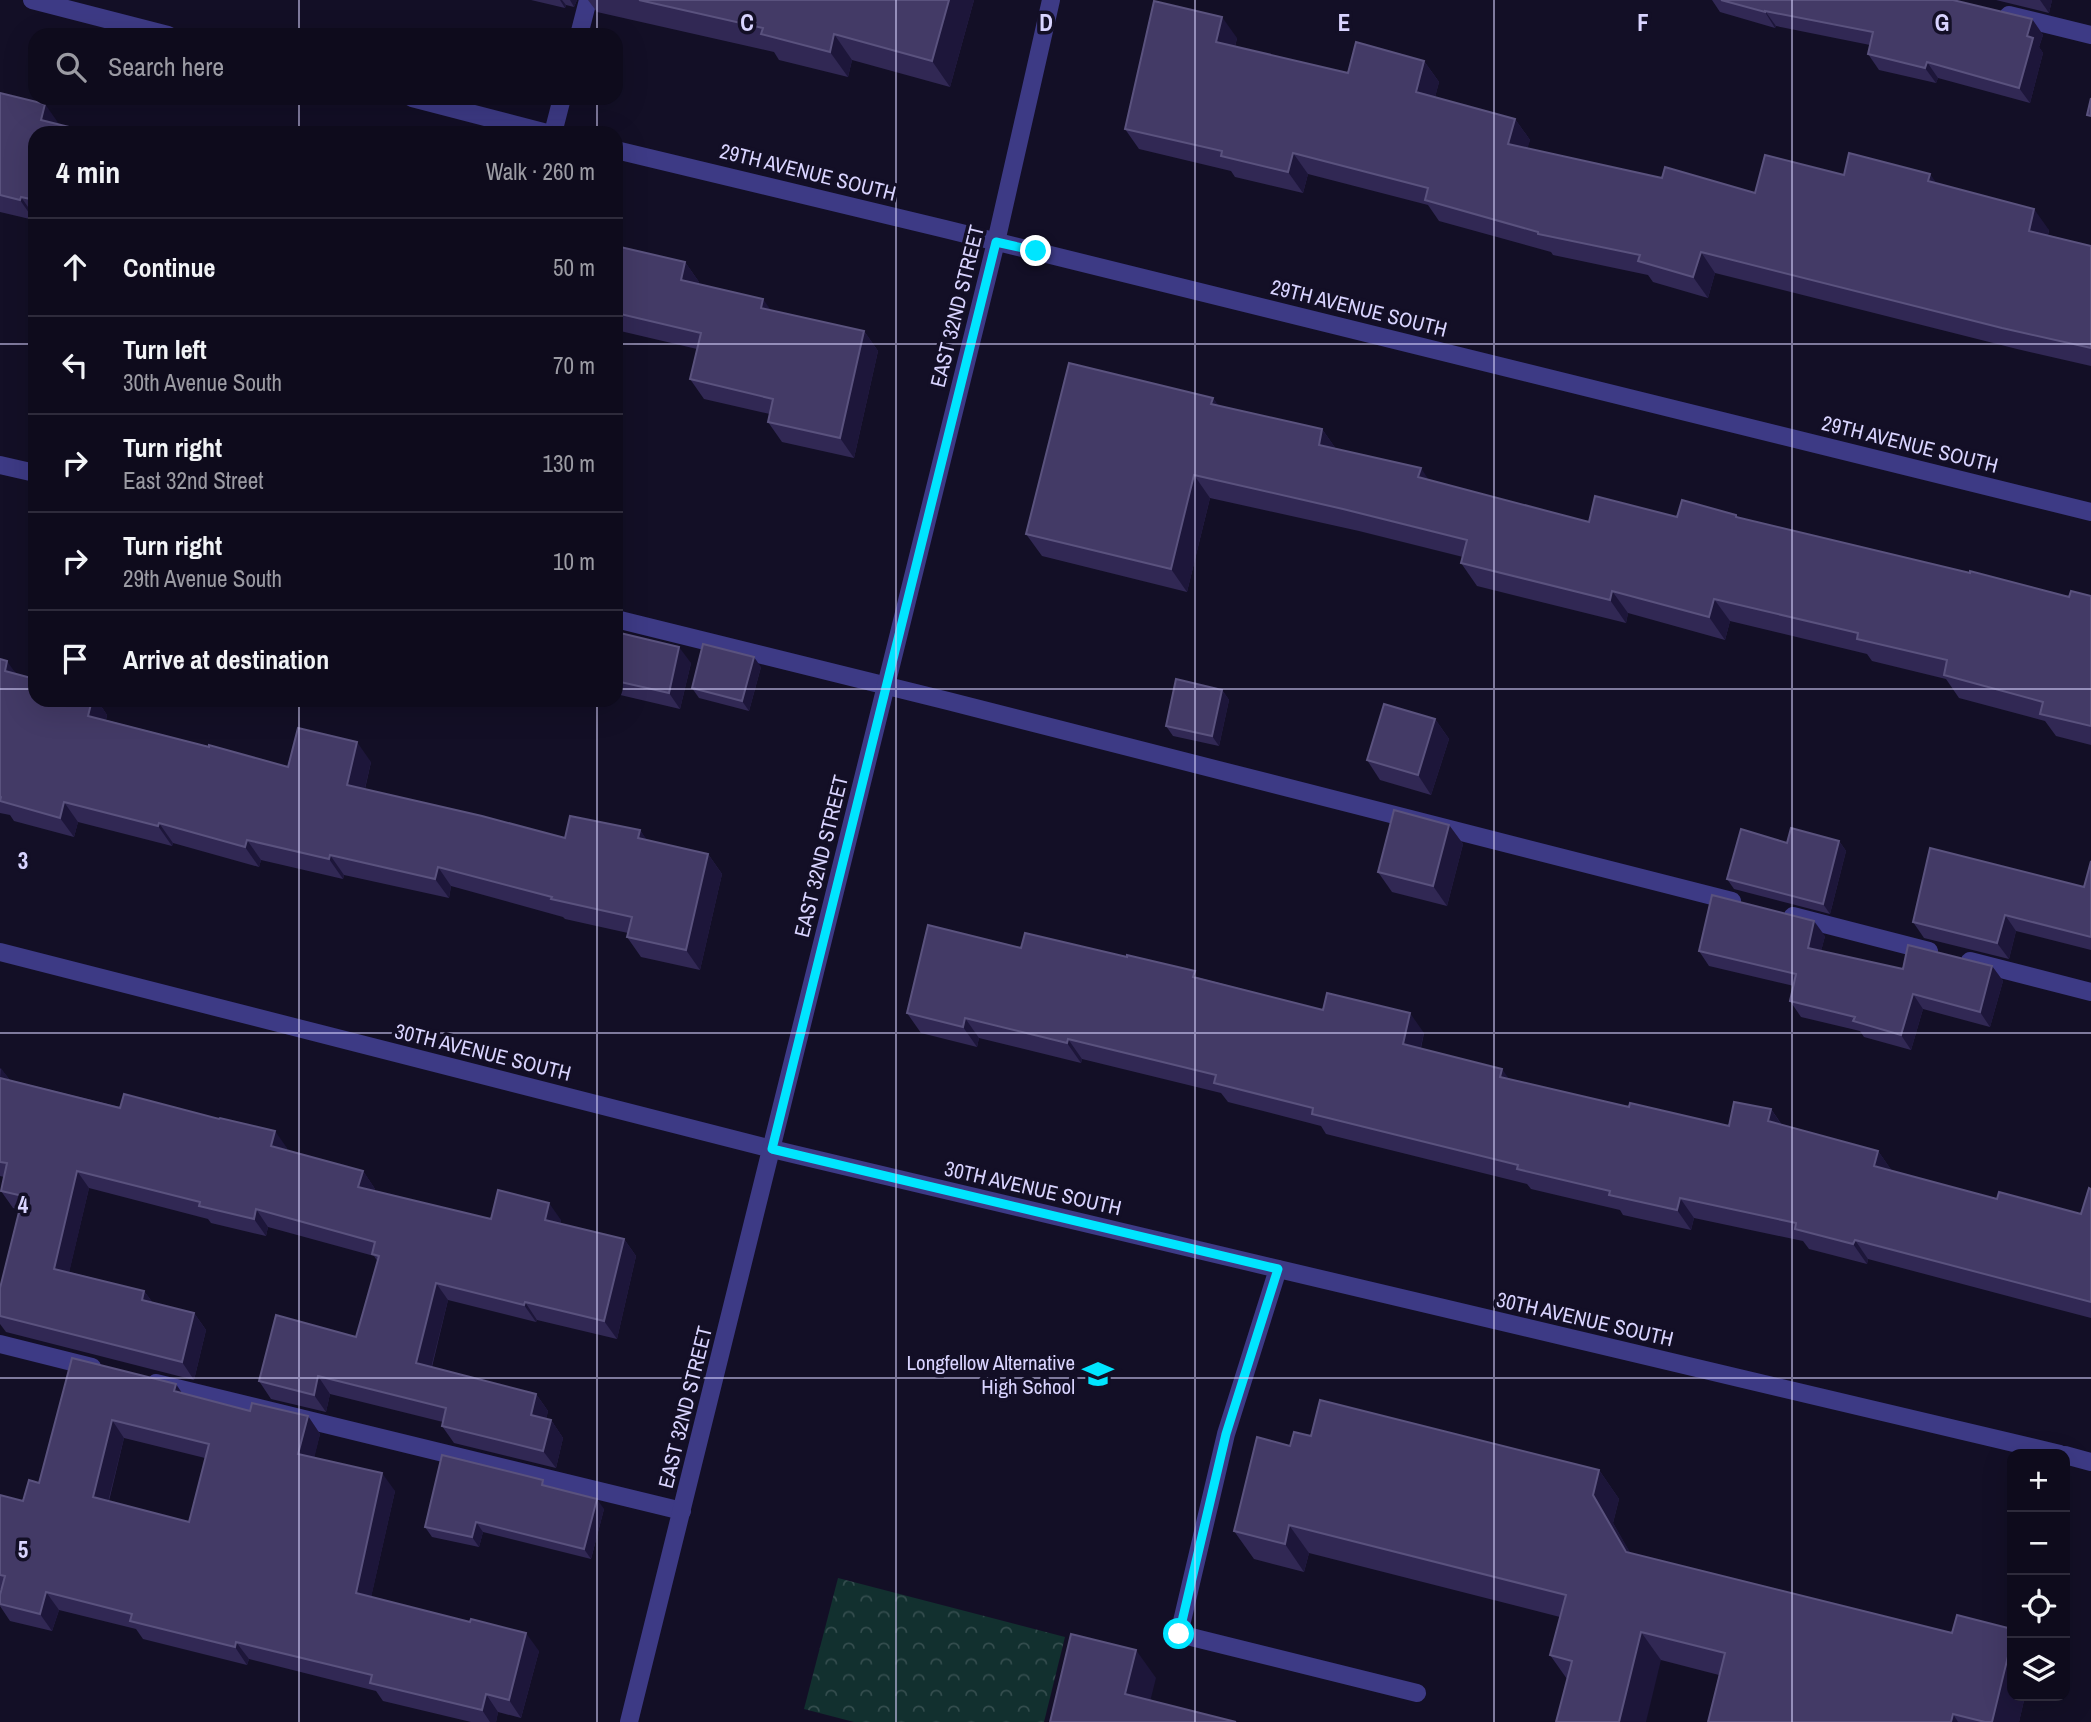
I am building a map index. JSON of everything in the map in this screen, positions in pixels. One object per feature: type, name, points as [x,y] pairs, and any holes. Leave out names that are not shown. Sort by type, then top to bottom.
[{"type":"street","points":[[32,0],[141,28]]},
{"type":"street","points":[[581,28],[588,0]]},
{"type":"street","name":"EAST 32ND STREET","points":[[629,1722],[996,242],[1051,0]]},
{"type":"street","points":[[1988,9],[2091,35]]},
{"type":"street","points":[[439,105],[520,126]]},
{"type":"street","points":[[555,126],[560,105]]},
{"type":"street","name":"29TH AVENUE SOUTH","points":[[623,152],[2091,512]]},
{"type":"street","points":[[0,465],[28,471]]},
{"type":"street","points":[[623,621],[1755,906]]},
{"type":"street","points":[[1782,913],[2091,992]]},
{"type":"street","name":"30TH AVENUE SOUTH","points":[[0,952],[772,1149],[2039,1449]]},
{"type":"street","points":[[1278,1269],[1226,1434],[1179,1634],[1417,1693]]},
{"type":"street","points":[[0,1344],[107,1370]]},
{"type":"street","points":[[133,1377],[682,1511]]},
{"type":"street","points":[[2070,1456],[2091,1462]]},
{"type":"green space","points":[[838,1578],[1065,1637],[1044,1722],[854,1722],[804,1709]]},
{"type":"building","points":[[639,0],[949,0],[932,61],[834,34],[830,52],[761,34],[763,28]]},
{"type":"building","points":[[1721,0],[1953,0],[2032,19],[2027,36],[2033,38],[2019,88],[1927,62],[1925,68],[1868,54],[1873,32],[1765,12]]},
{"type":"building","points":[[1154,1],[1222,17],[1216,42],[1348,73],[1356,42],[1424,61],[1416,92],[1515,119],[1508,144],[1662,178],[1665,167],[1755,193],[1765,155],[1844,175],[1849,153],[1930,174],[1928,181],[2034,209],[2029,231],[2091,246],[2091,348],[1701,252],[1693,277],[1638,261],[1640,255],[1538,234],[1425,200],[1428,188],[1293,153],[1288,172],[1221,156],[1222,151],[1125,129]]},
{"type":"building","points":[[0,93],[28,100],[28,105],[45,105],[41,120],[65,126],[28,126],[28,198],[21,197],[20,200],[0,195]]},
{"type":"building","points":[[2091,98],[2091,116],[2087,115]]},
{"type":"building","points":[[623,248],[685,262],[681,280],[763,299],[761,308],[864,331],[840,438],[768,422],[773,399],[690,379],[701,333],[623,315]]},
{"type":"building","points":[[1069,363],[1213,398],[1211,404],[1322,429],[1319,445],[1421,468],[1418,477],[1589,522],[1595,496],[1677,517],[1682,500],[1736,517],[1970,571],[2069,597],[2071,591],[2091,596],[2091,726],[2040,714],[2043,702],[1944,675],[1947,660],[1857,639],[1858,633],[1714,599],[1709,617],[1612,591],[1610,600],[1461,563],[1467,540],[1194,475],[1171,569],[1026,534]]},
{"type":"building","points":[[623,634],[679,647],[669,693],[623,683]]},
{"type":"building","points":[[703,644],[754,657],[742,701],[692,688]]},
{"type":"building","points":[[0,659],[7,661],[5,671],[28,677],[28,707],[90,707],[88,716],[288,767],[298,728],[357,742],[347,785],[565,838],[570,816],[640,830],[638,838],[708,854],[686,950],[627,937],[632,917],[551,899],[552,897],[438,867],[435,879],[330,855],[329,859],[247,840],[245,847],[159,823],[158,826],[64,802],[60,818],[0,801]]},
{"type":"building","points":[[1176,679],[1222,690],[1212,736],[1166,726]]},
{"type":"building","points":[[1384,704],[1435,719],[1418,775],[1367,760]]},
{"type":"building","points":[[1394,810],[1449,825],[1433,886],[1378,872]]},
{"type":"building","points":[[1791,828],[1839,841],[1823,904],[1727,879],[1741,829],[1787,843]]},
{"type":"building","points":[[1930,848],[2084,887],[2091,861],[2091,937],[2005,915],[1997,943],[1913,922]]},
{"type":"building","points":[[1712,895],[1814,921],[1808,948],[1903,969],[1908,945],[1992,966],[1980,1012],[1913,994],[1901,1035],[1853,1021],[1855,1017],[1790,1001],[1796,974],[1699,951]]},
{"type":"building","points":[[928,925],[1021,948],[1025,933],[1195,971],[1193,977],[1323,1010],[1327,993],[1410,1013],[1403,1044],[1502,1069],[1500,1077],[1629,1107],[1630,1103],[1729,1126],[1734,1102],[1771,1109],[1768,1121],[1878,1151],[1874,1166],[1997,1199],[1999,1192],[2081,1214],[2089,1188],[2091,1302],[1855,1240],[1853,1244],[1795,1229],[1796,1223],[1680,1198],[1677,1210],[1609,1195],[1610,1191],[1517,1169],[1518,1165],[1312,1114],[1313,1108],[1214,1083],[1216,1075],[1068,1039],[1067,1043],[965,1018],[963,1027],[907,1013]]},
{"type":"building","points":[[0,1078],[120,1108],[124,1094],[275,1131],[271,1146],[363,1171],[358,1187],[491,1219],[498,1190],[549,1203],[545,1220],[624,1239],[604,1321],[436,1283],[416,1363],[536,1394],[531,1415],[551,1420],[543,1451],[442,1426],[446,1408],[318,1376],[314,1395],[259,1381],[276,1315],[356,1337],[379,1256],[372,1254],[375,1242],[256,1209],[254,1219],[199,1206],[200,1202],[77,1171],[54,1269],[144,1291],[142,1300],[194,1313],[182,1362],[0,1316],[0,1288],[23,1196],[1,1191],[7,1163],[0,1162]]},
{"type":"building","points":[[72,1358],[176,1384],[174,1391],[250,1411],[252,1403],[308,1416],[298,1454],[382,1473],[356,1593],[470,1622],[471,1619],[526,1633],[509,1700],[486,1694],[482,1710],[370,1683],[372,1675],[236,1642],[235,1647],[130,1621],[132,1614],[46,1592],[40,1614],[0,1604],[5,1576],[0,1575],[0,1495],[23,1501],[29,1480],[39,1483]],"holes":[[[112,1420],[209,1444],[189,1522],[93,1497]]]},
{"type":"building","points":[[1320,1400],[1599,1470],[1593,1495],[1626,1552],[1952,1633],[1957,1615],[2007,1628],[2007,1660],[1992,1722],[1953,1714],[1951,1722],[1708,1722],[1725,1653],[1641,1632],[1619,1722],[1556,1722],[1572,1661],[1550,1655],[1566,1595],[1289,1525],[1285,1544],[1234,1531],[1257,1437],[1290,1446],[1294,1432],[1311,1436]]},
{"type":"building","points":[[442,1455],[543,1480],[542,1485],[597,1499],[584,1549],[476,1522],[472,1537],[425,1527]]},
{"type":"building","points":[[1071,1634],[1136,1650],[1125,1694],[1236,1722],[1050,1722]]},
{"type":"place","name":"Longfellow Alternative High School","points":[[1098,1374]]},
{"type":"route","points":[[1036,251],[996,242],[772,1149],[1278,1269],[1226,1434],[1179,1634]]}]
